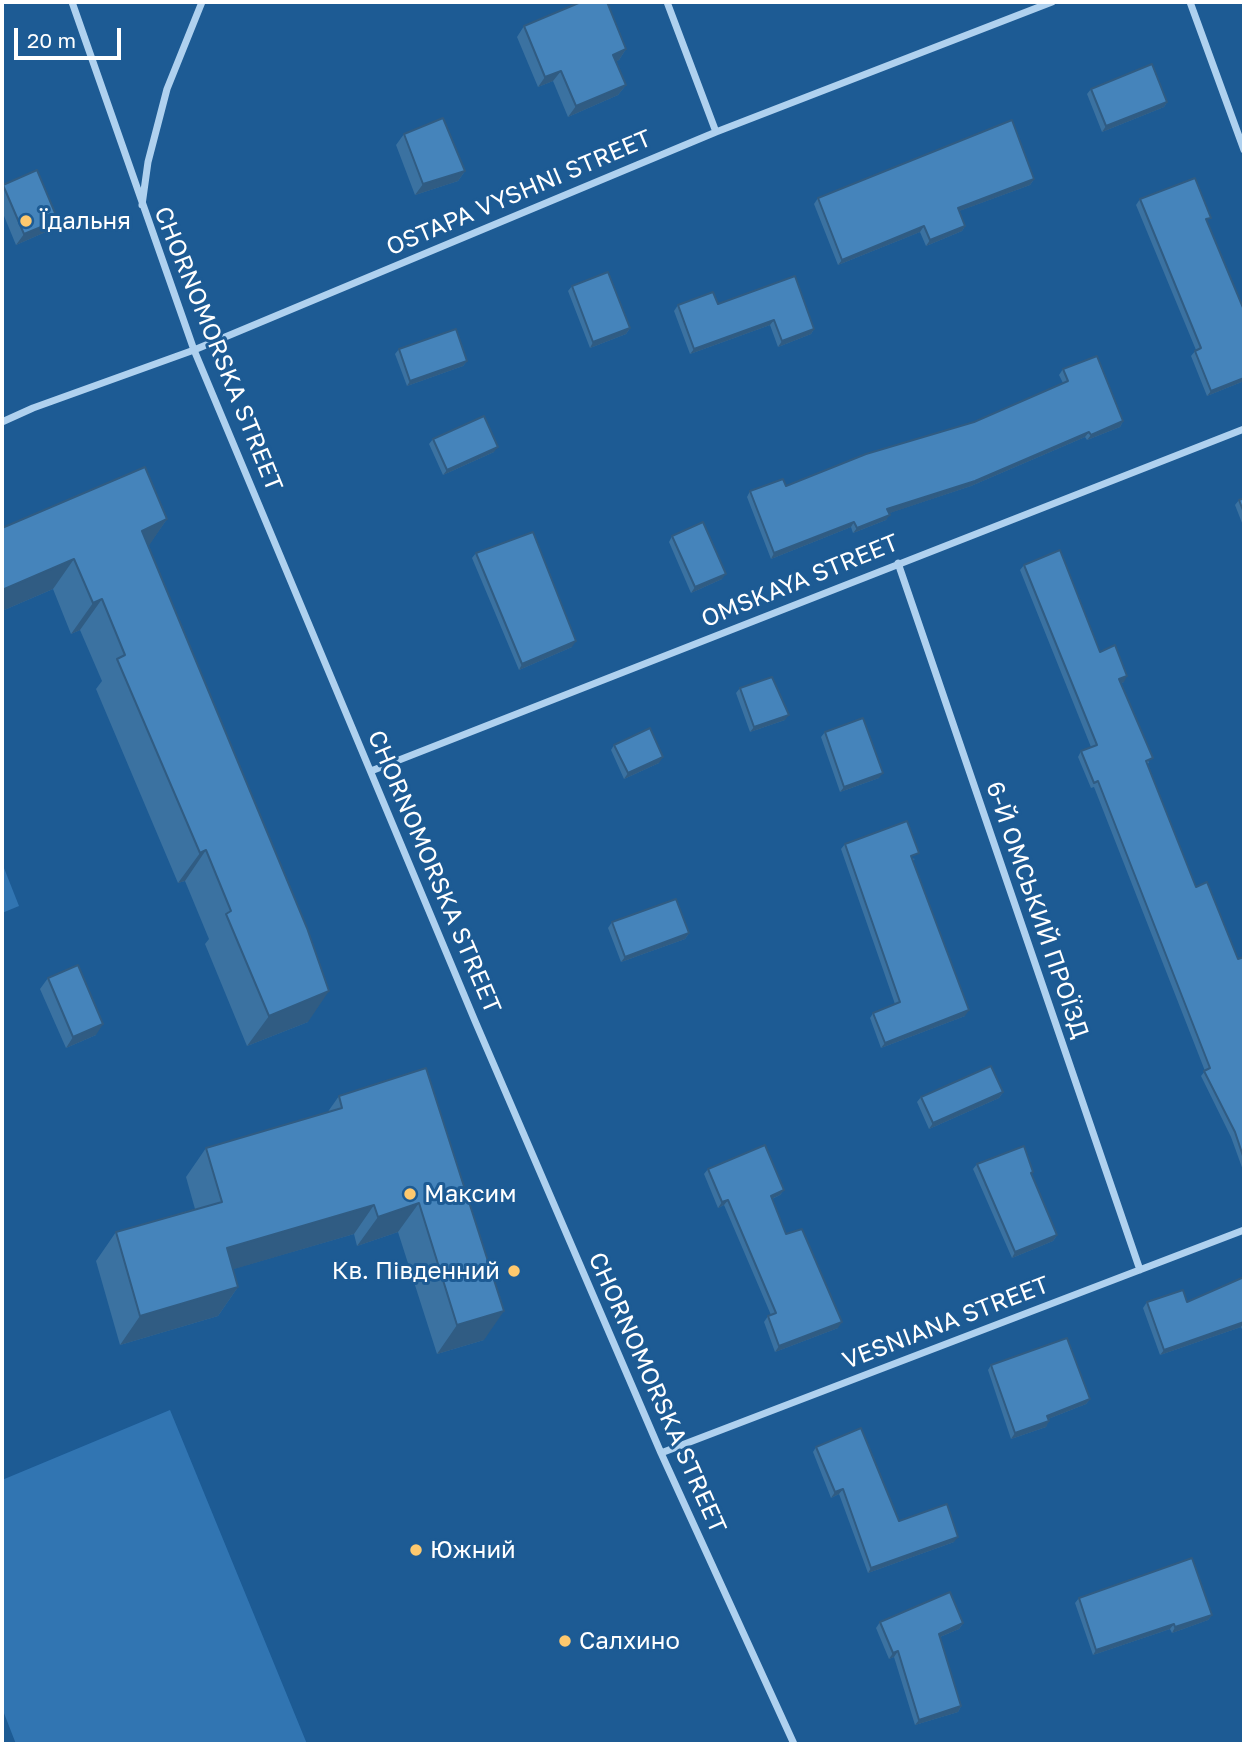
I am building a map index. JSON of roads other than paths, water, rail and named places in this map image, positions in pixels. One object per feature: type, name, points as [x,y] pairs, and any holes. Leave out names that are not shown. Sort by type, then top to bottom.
[{"type":"street","name":"CHORNOMORSKA STREET","points":[[72,2],[194,350],[661,1453],[794,1744]]},
{"type":"street","points":[[142,208],[148,162],[167,89],[202,2]]},
{"type":"street","points":[[667,2],[716,132]]},
{"type":"street","name":"OSTAPA VYSHNI STREET","points":[[2,422],[33,408],[194,350],[716,132],[1052,2]]},
{"type":"street","points":[[1190,2],[1244,150]]},
{"type":"street","name":"OMSKAYA STREET","points":[[371,771],[1244,429]]},
{"type":"street","name":"6-Й ОМСЬКИЙ ПРОЇЗД","points":[[898,563],[1140,1270]]},
{"type":"street","name":"VESNIANA STREET","points":[[661,1453],[1244,1230]]},
{"type":"place","name":"Їдальня","points":[[26,221]]},
{"type":"place","name":"Максим","points":[[410,1194]]},
{"type":"place","name":"Кв. Південний","points":[[514,1271]]},
{"type":"place","name":"Южний","points":[[416,1550]]},
{"type":"place","name":"Салхино","points":[[565,1641]]}]
